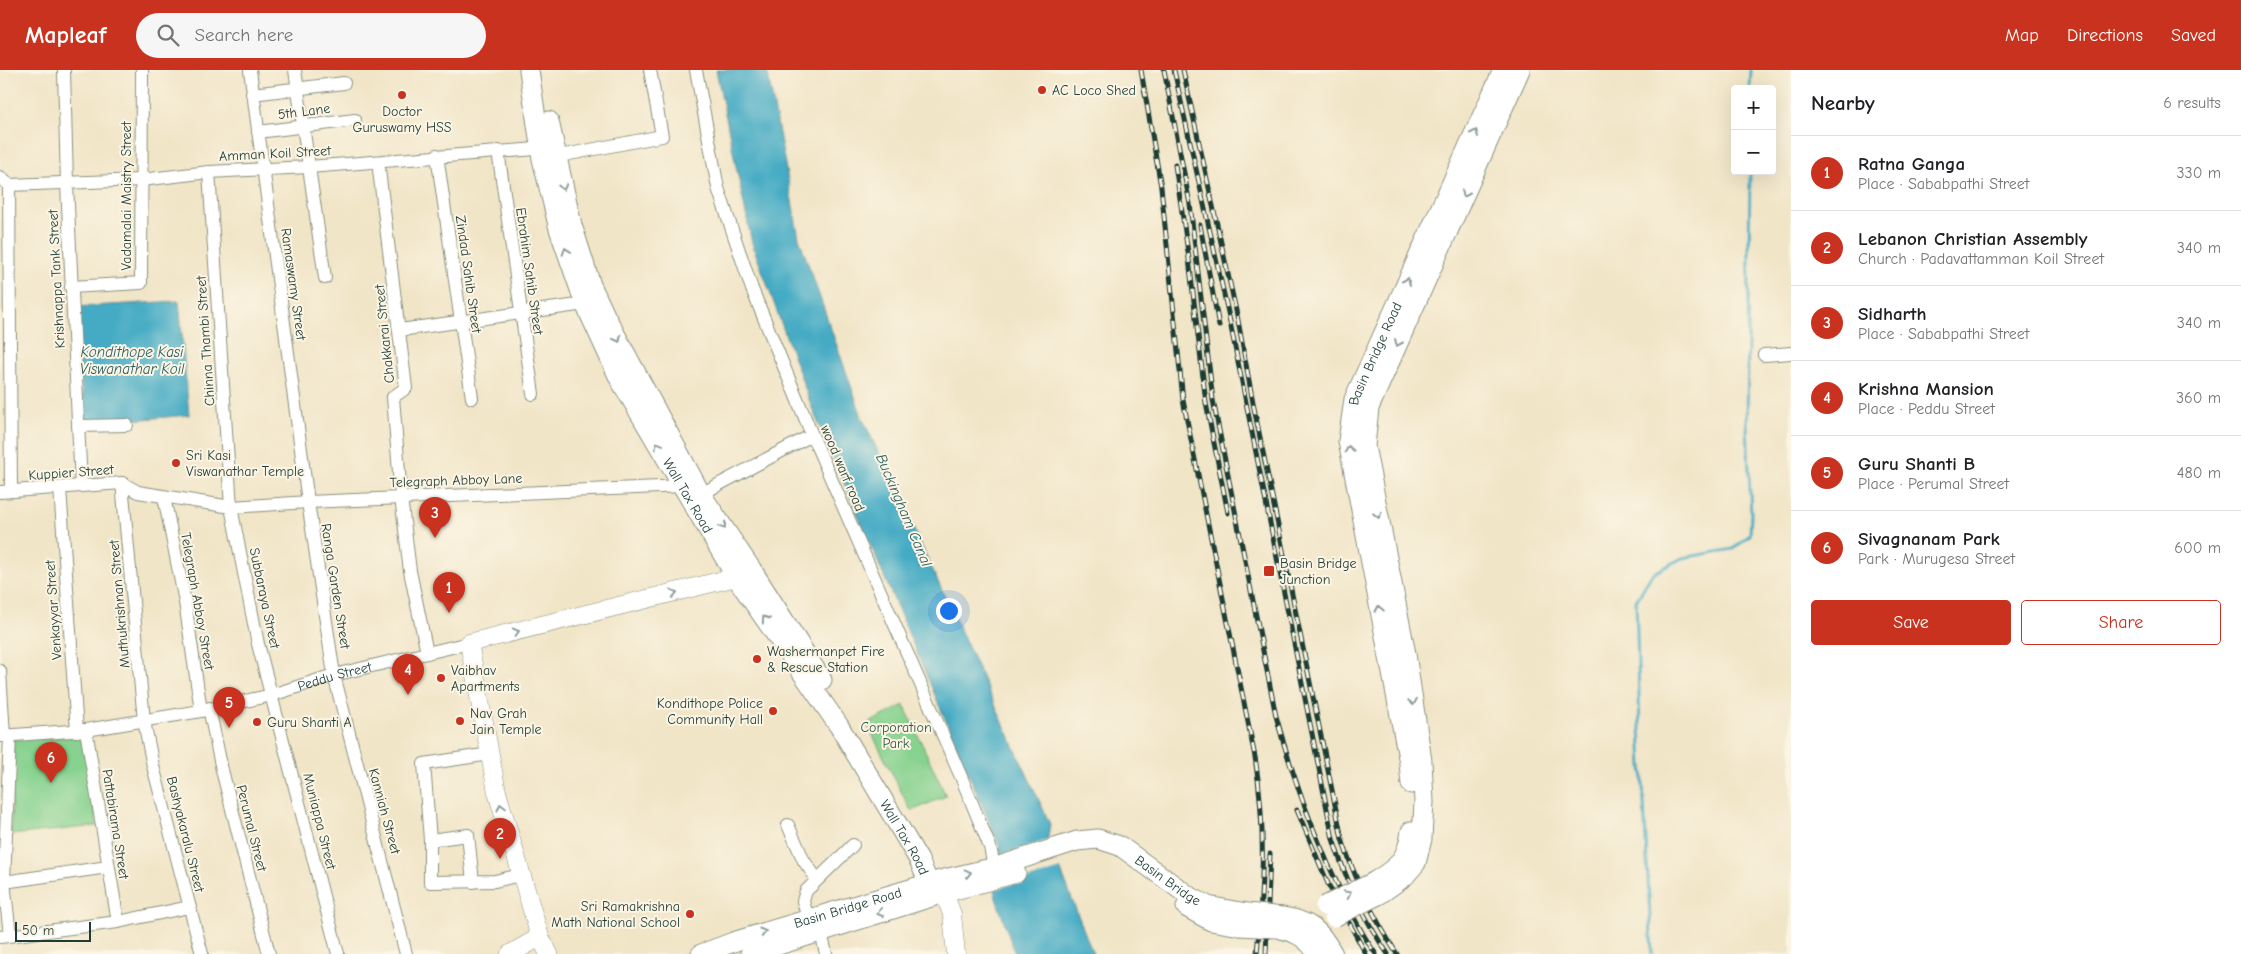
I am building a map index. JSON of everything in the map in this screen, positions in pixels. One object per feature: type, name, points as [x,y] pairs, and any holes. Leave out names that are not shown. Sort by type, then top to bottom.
[{"type":"main road","name":"Wall Tax Road","points":[[529,70],[548,153],[592,285],[606,317],[744,574]]},
{"type":"main road","name":"Wall Tax Road","points":[[542,70],[548,153],[559,229],[585,304],[620,380],[683,486],[744,574],[836,721],[937,888]]},
{"type":"main road","name":"Basin Bridge Road","points":[[1397,655],[1348,442],[1354,399],[1503,70]]},
{"type":"main road","name":"Basin Bridge Road","points":[[1397,655],[1365,446],[1369,408],[1520,70]]},
{"type":"main road","name":"Peddu Street","points":[[469,644],[744,574]]},
{"type":"main road","points":[[469,644],[497,792],[520,875],[540,937],[549,954]]},
{"type":"main road","points":[[1285,922],[1304,915],[1329,912],[1404,877],[1416,863],[1422,839],[1424,802],[1422,761],[1397,655]]},
{"type":"main road","name":"Basin Bridge","points":[[994,872],[1079,847],[1115,856],[1191,911],[1211,921],[1240,919],[1285,922],[1310,926],[1320,932]]},
{"type":"main road","name":"Basin Bridge Road","points":[[701,954],[739,947],[994,872]]},
{"type":"main road","points":[[937,888],[952,914],[955,950]]},
{"type":"main road","points":[[1329,912],[1320,932],[1333,954]]},
{"type":"main road","name":"Basin Bridge","points":[[1285,922],[1306,939],[1317,954]]},
{"type":"main road","points":[[750,954],[814,926]]},
{"type":"main road","points":[[510,954],[540,937]]},
{"type":"street","name":"Krishnappa Tank Street","points":[[64,70],[71,287],[81,486]]},
{"type":"street","name":"Vadamalai Maistry Street","points":[[71,287],[141,282],[142,70]]},
{"type":"street","name":"Ramaswamy Street","points":[[250,70],[308,502]]},
{"type":"street","points":[[295,70],[325,278]]},
{"type":"street","name":"Amman Koil Street","points":[[4,181],[67,184],[141,180],[209,172],[378,162],[437,155],[498,151],[548,153],[662,136],[650,70]]},
{"type":"street","name":"wood warf road","points":[[696,70],[718,188],[752,289],[812,435],[962,779],[990,847],[994,872]]},
{"type":"street","points":[[252,94],[344,83]]},
{"type":"street","name":"5th Lane","points":[[258,132],[355,120]]},
{"type":"street","name":"Ebrahim Sahib Street","points":[[498,151],[533,394]]},
{"type":"street","name":"Zindad Sahib Street","points":[[437,155],[472,398]]},
{"type":"street","name":"Chakkarai Street","points":[[378,162],[406,388],[393,397],[400,498]]},
{"type":"street","name":"Chinna Thambi Street","points":[[209,172],[231,507]]},
{"type":"street","points":[[4,181],[5,492]]},
{"type":"street","points":[[400,330],[461,323],[585,304]]},
{"type":"street","points":[[1764,355],[1791,353]]},
{"type":"street","points":[[78,426],[127,425]]},
{"type":"street","points":[[701,494],[812,435]]},
{"type":"street","name":"Kuppier Street","points":[[5,492],[122,483],[138,492],[231,507]]},
{"type":"street","name":"Muthukrishnan Street","points":[[122,483],[144,721]]},
{"type":"street","name":"Telegraph Abboy Lane","points":[[231,507],[683,486]]},
{"type":"street","name":"Venkayyar Street","points":[[60,488],[82,730]]},
{"type":"street","name":"Telegraph Abboy Street","points":[[164,497],[205,709]]},
{"type":"street","points":[[400,498],[410,571],[427,653]]},
{"type":"street","name":"Ranga Garden Street","points":[[308,502],[334,676]]},
{"type":"street","name":"Subbaraya Street","points":[[231,507],[258,644],[272,695]]},
{"type":"street","name":"Peddu Street","points":[[5,736],[82,730],[144,721],[205,709],[272,695],[334,676],[469,644]]},
{"type":"street","points":[[0,671],[5,736],[5,936],[118,922],[189,907]]},
{"type":"street","name":"Kanniah Street","points":[[334,676],[406,954]]},
{"type":"street","name":"Muniappa Street","points":[[272,695],[338,954]]},
{"type":"street","name":"Perumal Street","points":[[205,709],[270,954]]},
{"type":"street","name":"Bashyakaralu Street","points":[[144,721],[153,766],[202,954]]},
{"type":"street","name":"Pattabirama Street","points":[[82,730],[118,922]]},
{"type":"street","points":[[490,754],[424,764],[430,840],[430,882],[495,881],[520,875]]},
{"type":"street","points":[[788,825],[804,861],[817,879]]},
{"type":"street","points":[[430,840],[468,836],[473,882]]},
{"type":"street","points":[[826,954],[803,901],[806,891],[854,845]]},
{"type":"street","points":[[4,882],[108,867]]},
{"type":"green space","name":"Corporation Park","points":[[904,705],[946,796],[914,810],[910,809],[867,724]]},
{"type":"green space","points":[[84,736],[97,826],[11,835],[13,740]]},
{"type":"water","name":"Buckingham Canal","points":[[716,70],[767,70],[799,238],[862,417],[1050,824],[1048,837],[1093,954],[1015,954],[995,895],[1000,847],[814,413],[752,243]]},
{"type":"water","name":"Kondithope Kasi Viswanathar Koil","points":[[179,301],[189,415],[85,424],[74,307]]},
{"type":"pier","points":[[1052,839],[1064,868],[993,890],[998,856]]},
{"type":"waterway","points":[[1750,85],[1751,70]]},
{"type":"waterway","points":[[1652,954],[1640,728],[1636,601],[1652,574],[1682,558],[1733,549],[1750,535],[1751,514],[1747,428],[1750,175]]},
{"type":"railway","points":[[1141,70],[1161,187],[1183,400],[1255,757],[1262,832],[1261,903],[1257,954]]},
{"type":"railway","points":[[1164,70],[1190,204],[1213,400],[1276,716],[1297,786],[1314,831],[1355,920],[1376,954]]},
{"type":"railway","points":[[1174,70],[1229,317],[1333,839],[1356,898],[1388,954]]},
{"type":"railway","points":[[1183,70],[1237,315],[1254,408],[1342,839],[1366,898],[1397,954]]},
{"type":"railway","points":[[1175,165],[1189,259],[1206,403],[1228,513]]},
{"type":"railway","points":[[1200,225],[1219,326]]},
{"type":"railway","points":[[1297,810],[1329,886],[1366,954]]},
{"type":"railway","points":[[1266,954],[1270,854]]},
{"type":"place","name":"AC Loco Shed","points":[[1042,90]]},
{"type":"place","name":"Doctor Guruswamy HSS","points":[[402,95]]},
{"type":"place","name":"Sri Kasi Viswanathar Temple","points":[[176,463]]},
{"type":"place","name":"Sidharth","points":[[435,538]]},
{"type":"place","name":"Basin Bridge Junction","points":[[1269,571]]},
{"type":"place","name":"Ratna Ganga","points":[[449,613]]},
{"type":"place","name":"Washermanpet Fire & Rescue Station","points":[[757,659]]},
{"type":"place","name":"Vaibhav Apartments","points":[[441,678]]},
{"type":"place","name":"Krishna Mansion","points":[[408,695]]},
{"type":"place","name":"Kondithope Police Community Hall","points":[[773,711]]},
{"type":"place","name":"Nav Grah Jain Temple","points":[[460,721]]},
{"type":"place","name":"Guru Shanti A","points":[[257,722]]},
{"type":"place","name":"Guru Shanti B","points":[[229,728]]},
{"type":"place","name":"Sivagnanam Park","points":[[51,783]]},
{"type":"place","name":"Lebanon Christian Assembly","points":[[500,859]]},
{"type":"place","name":"Sri Ramakrishna Math National School","points":[[690,914]]}]
